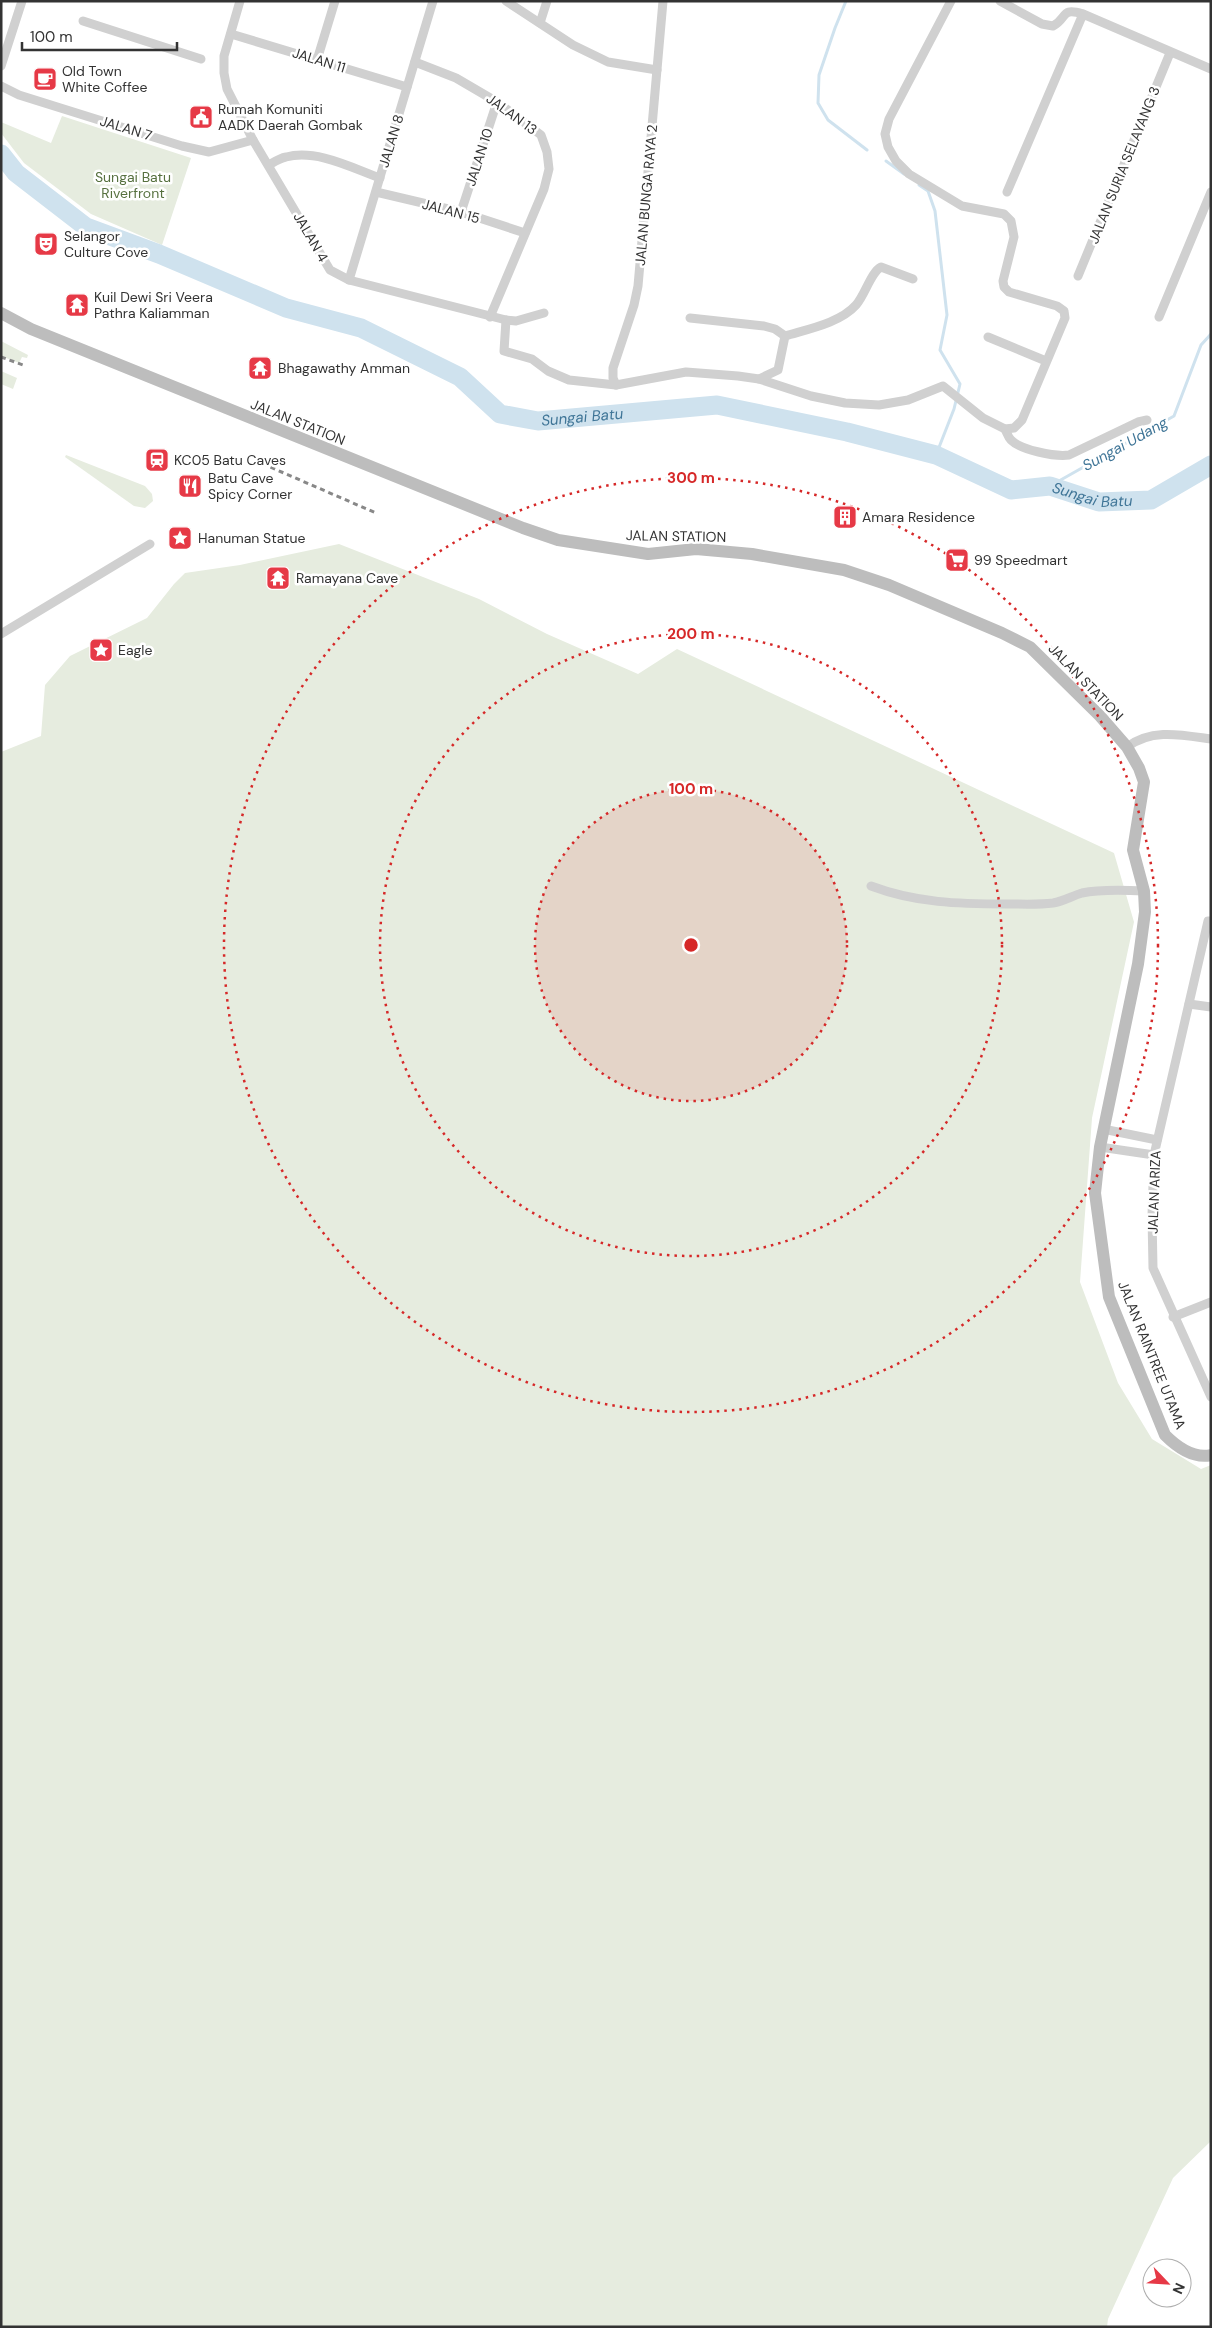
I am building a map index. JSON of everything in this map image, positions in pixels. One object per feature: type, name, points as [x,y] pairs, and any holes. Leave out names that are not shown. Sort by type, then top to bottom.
[{"type":"street","points":[[1,66],[22,1]]},
{"type":"street","name":"JALAN 4","points":[[240,1],[224,56],[224,73],[227,89],[253,140],[330,270],[349,280],[490,317],[516,321],[544,313]]},
{"type":"street","points":[[317,60],[335,1]]},
{"type":"street","name":"JALAN 8","points":[[349,280],[433,1]]},
{"type":"street","points":[[506,1],[573,45],[608,62],[657,70]]},
{"type":"street","points":[[540,23],[547,1]]},
{"type":"street","name":"JALAN BUNGA RAYA 2","points":[[616,385],[613,378],[613,368],[634,305],[638,286],[663,1]]},
{"type":"street","points":[[506,320],[503,348],[506,352],[532,359],[548,371],[569,380],[616,385],[686,372],[759,379],[812,396],[846,404],[879,405],[908,400],[940,386],[947,388],[983,418],[1005,429],[1014,428],[1022,420],[1065,318],[1064,311],[1057,306],[1009,292],[1003,281],[1014,237],[1014,228],[1011,221],[1004,214],[962,206],[909,174],[896,161],[888,147],[885,134],[889,119],[951,1]]},
{"type":"street","points":[[1000,1],[1042,24],[1053,26],[1066,12],[1071,11],[1083,14],[1211,70]]},
{"type":"street","points":[[1007,192],[1083,14]]},
{"type":"street","points":[[83,21],[201,59]]},
{"type":"street","name":"JALAN 11","points":[[231,34],[407,87]]},
{"type":"street","name":"JALAN SURIA SELAYANG 3","points":[[1078,276],[1170,53]]},
{"type":"street","name":"JALAN 13","points":[[415,62],[456,78],[497,102],[541,135],[548,152],[549,169],[544,189],[490,317]]},
{"type":"street","name":"JALAN 7","points":[[1,86],[19,95],[182,146],[209,152],[253,140]]},
{"type":"street","name":"JALAN 10","points":[[461,212],[497,102]]},
{"type":"street","points":[[269,165],[284,157],[300,154],[316,156],[380,178]]},
{"type":"street","name":"JALAN 15","points":[[376,192],[461,212],[525,233]]},
{"type":"street","points":[[1159,317],[1211,192]]},
{"type":"street","points":[[785,336],[843,316],[855,306],[865,293],[876,269],[881,266],[913,279]]},
{"type":"street","name":"JALAN STATION","points":[[1,313],[31,329],[288,435],[558,540],[648,554],[696,549],[752,554],[844,570],[890,585],[1030,647],[1087,702],[1127,747],[1139,768],[1144,782],[1134,850],[1144,891],[1145,912],[1138,964],[1103,1129]]},
{"type":"street","points":[[690,318],[775,328],[785,336]]},
{"type":"street","points":[[759,379],[778,370],[785,336]]},
{"type":"street","points":[[988,337],[1046,361]]},
{"type":"street","points":[[1005,429],[1009,438],[1015,443],[1059,456],[1069,455],[1138,422],[1147,420]]},
{"type":"street","points":[[1,634],[150,544]]},
{"type":"street","points":[[1127,747],[1136,740],[1150,736],[1176,734],[1211,739]]},
{"type":"street","points":[[870,886],[903,897],[933,902],[967,904],[1052,903],[1066,900],[1082,893],[1124,890],[1144,891]]},
{"type":"street","name":"JALAN ARIZA","points":[[1210,921],[1154,1155],[1152,1216],[1154,1268],[1173,1317],[1211,1398]]},
{"type":"street","points":[[1189,1004],[1211,1007]]},
{"type":"street","points":[[1103,1129],[1157,1140]]},
{"type":"street","name":"JALAN RAINTREE UTAMA","points":[[1103,1129],[1095,1193],[1109,1297],[1165,1435],[1174,1445],[1188,1453],[1204,1457],[1211,1455]]},
{"type":"street","points":[[1100,1147],[1154,1155]]},
{"type":"street","points":[[1173,1317],[1211,1302]]},
{"type":"green space","name":"Sungai Batu Riverfront","points":[[62,116],[191,158],[162,245],[91,214],[24,163],[1,133],[1,122],[51,143]]},
{"type":"green space","points":[[1,341],[28,355],[27,358],[22,357],[19,363],[1,356]]},
{"type":"green space","points":[[1,371],[17,378],[13,389],[1,384]]},
{"type":"green space","points":[[66,455],[145,486],[152,494],[153,501],[145,508],[134,506],[65,457]]},
{"type":"green space","points":[[339,544],[479,599],[547,634],[638,674],[677,649],[1114,853],[1134,922],[1092,1118],[1080,1282],[1118,1383],[1152,1439],[1201,1469],[1211,1465],[1211,2141],[1173,2178],[1108,2319],[1107,2327],[1,2327],[1,752],[41,736],[45,685],[70,656],[147,618],[185,573],[240,565]]},
{"type":"waterway","points":[[846,1],[819,75],[818,103],[828,120],[867,150]]},
{"type":"waterway","name":"Sungai Batu","points":[[1,154],[16,173],[86,227],[159,254],[286,308],[361,328],[460,377],[500,414],[538,421],[717,405],[847,432],[936,455],[1011,490],[1050,486],[1099,502],[1151,500],[1211,465]]},
{"type":"waterway","points":[[886,161],[904,174]]},
{"type":"waterway","points":[[919,185],[928,191],[935,211],[947,315],[940,350],[960,384],[954,409],[936,455]]},
{"type":"waterway","name":"Sungai Udang","points":[[1050,486],[1174,416],[1201,345],[1211,334]]},
{"type":"railway","points":[[1,357],[26,366]]},
{"type":"railway","points":[[254,460],[376,513]]},
{"type":"place","name":"Old Town White Coffee","points":[[45,79]]},
{"type":"place","name":"Rumah Komuniti AADK Daerah Gombak","points":[[201,117]]},
{"type":"place","name":"Selangor Culture Cove","points":[[46,244]]},
{"type":"place","name":"Kuil Dewi Sri Veera Pathra Kaliamman","points":[[77,305]]},
{"type":"place","name":"Bhagawathy Amman","points":[[260,368]]},
{"type":"place","name":"KC05 Batu Caves","points":[[157,460]]},
{"type":"place","name":"Batu Cave Spicy Corner","points":[[190,486]]},
{"type":"place","name":"Amara Residence","points":[[845,517]]},
{"type":"place","name":"Hanuman Statue","points":[[180,538]]},
{"type":"place","name":"99 Speedmart","points":[[957,560]]},
{"type":"place","name":"Ramayana Cave","points":[[278,578]]},
{"type":"place","name":"Eagle","points":[[101,650]]}]
